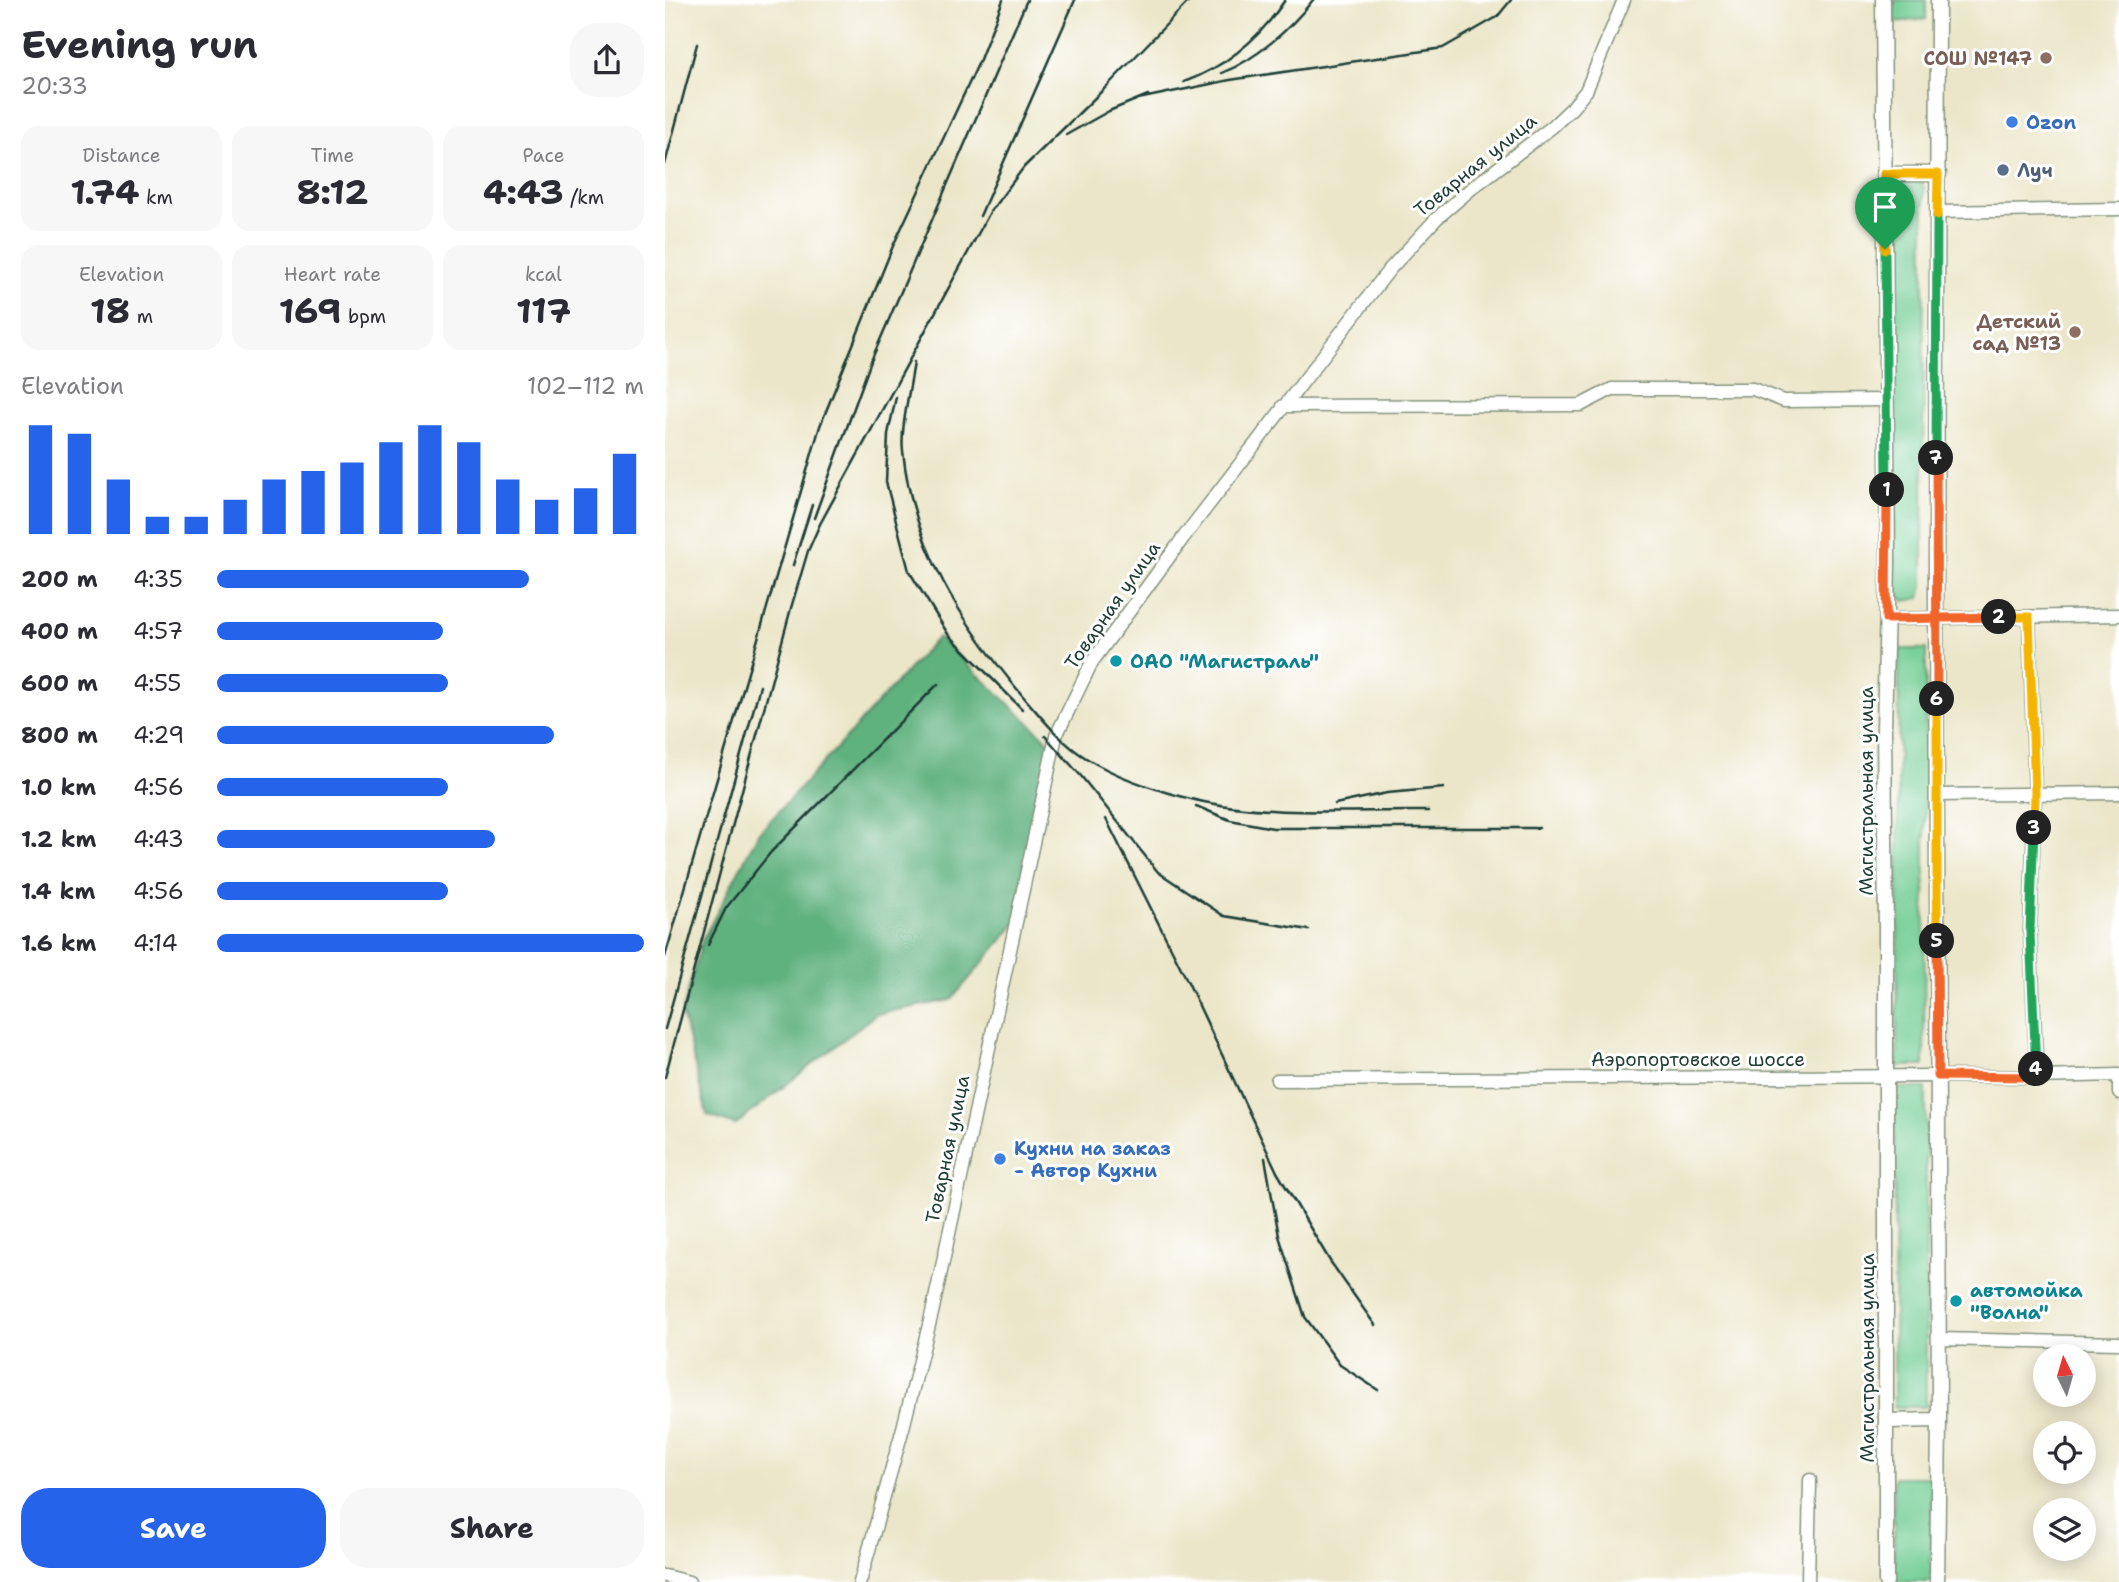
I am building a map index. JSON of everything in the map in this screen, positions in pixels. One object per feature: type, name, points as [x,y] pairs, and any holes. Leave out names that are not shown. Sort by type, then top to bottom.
[{"type":"main road","name":"Магистральная улица","points":[[1883,0],[1888,1421],[1886,1582]]},
{"type":"main road","points":[[1937,1582],[1940,1420],[1936,619],[1938,0]]},
{"type":"main road","points":[[1884,174],[1938,174]]},
{"type":"main road","points":[[1888,1421],[1940,1420]]},
{"type":"street","name":"Товарная улица","points":[[860,1582],[932,1313],[1056,736],[1092,662],[1182,538],[1389,270],[1437,218],[1552,127],[1586,91],[1624,0]]},
{"type":"street","points":[[1937,212],[2119,209]]},
{"type":"street","points":[[1283,406],[1581,405],[1612,389],[1753,389],[1784,401],[1886,400]]},
{"type":"street","points":[[1886,619],[2119,615],[2119,625]]},
{"type":"street","points":[[2029,617],[2035,794],[2030,932],[2037,1077]]},
{"type":"street","points":[[1937,795],[2119,793]]},
{"type":"street","name":"Аэропортовское шоссе","points":[[1277,1080],[2119,1075]]},
{"type":"street","points":[[2119,1082],[2119,1093]]},
{"type":"street","points":[[1938,1339],[2119,1343]]},
{"type":"street","points":[[1808,1582],[1809,1480]]},
{"type":"street","points":[[665,1576],[689,1582]]},
{"type":"green space","points":[[1894,0],[1926,0],[1926,19],[1894,22]]},
{"type":"green space","points":[[1912,177],[1920,181],[1924,188],[1923,586],[1920,598],[1904,601],[1894,590],[1893,583],[1894,189],[1897,181]]},
{"type":"green space","points":[[938,637],[1054,746],[1015,925],[951,1000],[876,1014],[735,1125],[707,1115],[682,1013],[702,941],[758,834]]},
{"type":"green space","points":[[1899,649],[1926,649],[1924,1066],[1897,1066]]},
{"type":"green space","points":[[1895,1088],[1926,1088],[1926,1407],[1894,1407]]},
{"type":"green space","points":[[1894,1477],[1932,1477],[1931,1582],[1894,1582]]},
{"type":"railway","points":[[665,957],[820,426],[893,246],[979,62],[1003,0]]},
{"type":"railway","points":[[814,518],[871,361],[1027,0]]},
{"type":"railway","points":[[980,216],[1075,0]]},
{"type":"railway","points":[[665,1077],[791,608],[808,551],[820,524],[990,212],[1024,167],[1190,0]]},
{"type":"railway","points":[[1184,82],[1214,68],[1241,49],[1265,27],[1285,0]]},
{"type":"railway","points":[[1222,73],[1248,60],[1272,42],[1313,0]]},
{"type":"railway","points":[[1138,99],[1230,80],[1443,48],[1497,17],[1511,0]]},
{"type":"railway","points":[[665,164],[697,44]]},
{"type":"railway","points":[[1066,135],[1109,111],[1148,95]]},
{"type":"railway","points":[[914,362],[902,442],[908,486],[929,552],[943,582],[979,640],[1022,695],[1068,745],[1098,765],[1125,778],[1195,800],[1222,805],[1281,811],[1428,811]]},
{"type":"railway","points":[[896,397],[888,434],[886,482],[909,571],[948,634],[1022,709]]},
{"type":"railway","points":[[793,565],[812,505]]},
{"type":"railway","points":[[708,945],[726,908],[771,852],[938,684]]},
{"type":"railway","points":[[665,1029],[760,686]]},
{"type":"railway","points":[[1045,736],[1081,776],[1158,872],[1224,916],[1309,930]]},
{"type":"railway","points":[[1335,804],[1387,793],[1444,788]]},
{"type":"railway","points":[[1196,806],[1230,820],[1273,828],[1539,828]]},
{"type":"railway","points":[[1106,819],[1187,980],[1277,1172],[1330,1261],[1375,1325]]},
{"type":"railway","points":[[1265,1158],[1279,1236],[1305,1317],[1340,1365],[1378,1390]]},
{"type":"place","name":"СОШ №147","points":[[2046,58]]},
{"type":"place","name":"Ozon","points":[[2012,122]]},
{"type":"place","name":"Луч","points":[[2003,170]]},
{"type":"place","name":"Детский сад №13","points":[[2075,332]]},
{"type":"place","name":"ОАО \"Магистраль\"","points":[[1116,661]]},
{"type":"place","name":"Кухни на заказ - Автор Кухни","points":[[1000,1159]]},
{"type":"place","name":"автомойка \"Волна\"","points":[[1956,1301]]},
{"type":"route","points":[[1885,249],[1884,174],[1938,174],[1936,619],[1938,1076],[2037,1077],[2030,932],[2035,794],[2029,617],[1936,619],[1886,619],[1888,563],[1885,249]]}]
